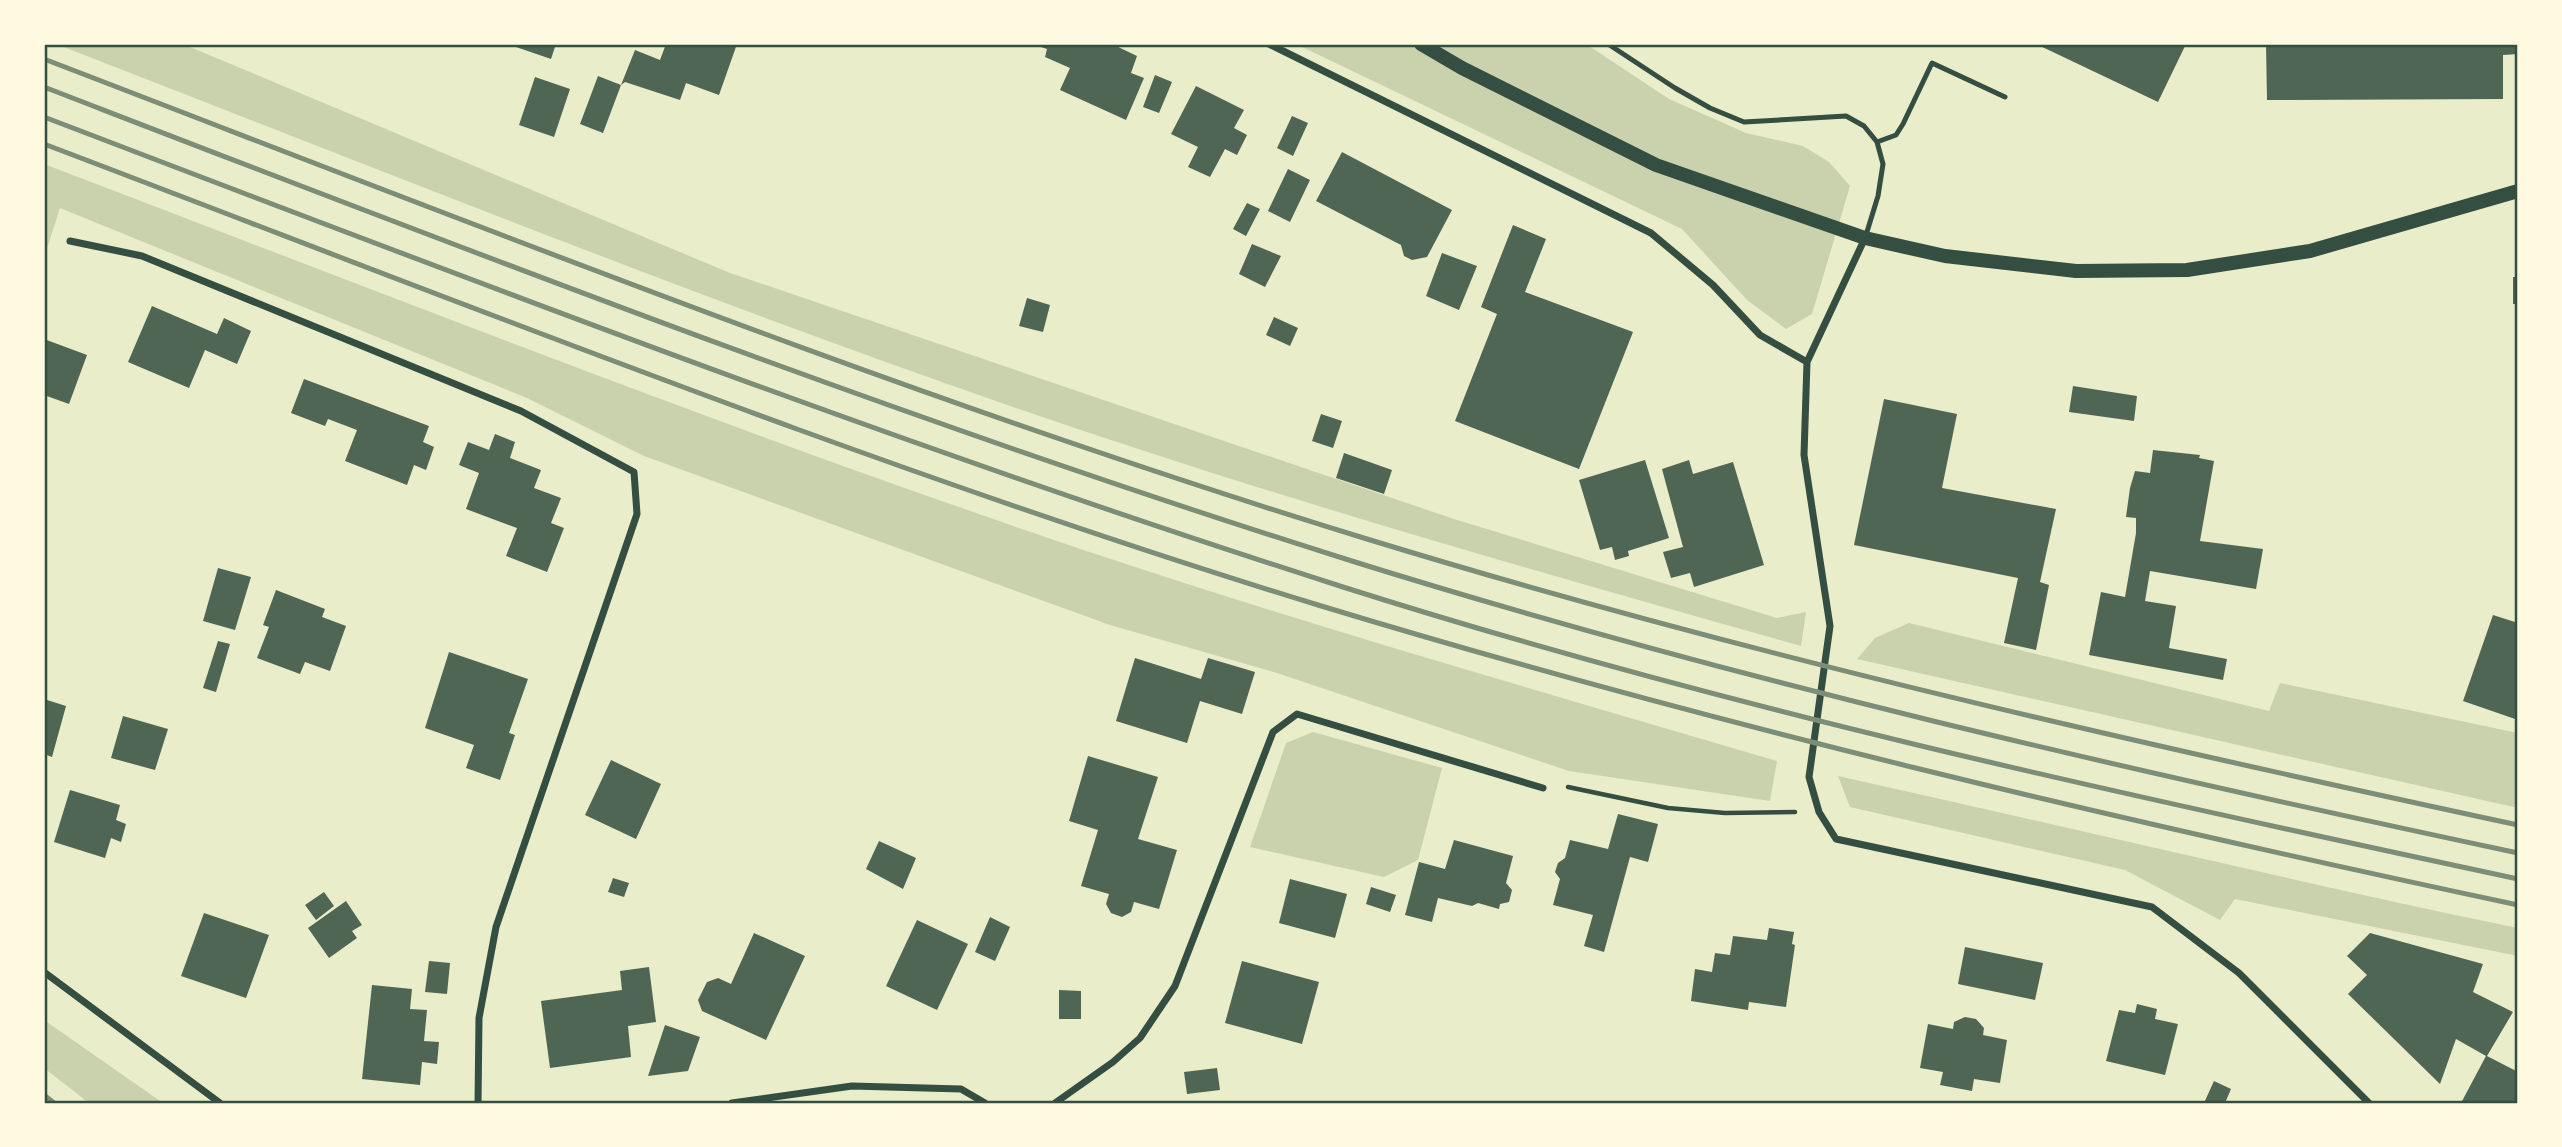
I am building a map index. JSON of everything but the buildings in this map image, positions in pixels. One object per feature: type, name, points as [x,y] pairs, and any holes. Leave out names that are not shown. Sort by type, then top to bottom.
[{"type":"main road","points":[[1421,44],[1462,68],[1656,165],[1865,238],[1945,256],[2076,271],[2187,270],[2309,251],[2518,191]]},
{"type":"street","points":[[1269,44],[1651,233],[1713,285],[1760,335],[1807,362]]},
{"type":"street","points":[[1865,238],[1807,362],[1804,456],[1830,626],[1809,777],[1819,812],[1836,839],[2152,907],[2239,973],[2369,1103]]},
{"type":"street","points":[[70,241],[155,261],[521,411],[634,472],[637,513],[496,927],[479,1018],[478,1103]]},
{"type":"street","points":[[1055,1103],[1113,1062],[1140,1038],[1175,986],[1273,732],[1297,715],[1543,788]]},
{"type":"street","points":[[44,972],[219,1103]]},
{"type":"street","points":[[732,1103],[852,1086],[961,1089],[985,1103]]},
{"type":"lane","points":[[1608,44],[1687,95],[1744,122],[1846,116],[1864,125],[1877,142],[1883,164],[1878,196],[1865,238]]},
{"type":"lane","points":[[1877,142],[1896,135],[1932,63],[2005,97]]},
{"type":"path","points":[[1566,787],[1668,808],[1725,813],[1819,812]]},
{"type":"green space","points":[[56,44],[191,44],[190,47],[730,273],[1454,519],[1777,618],[1806,612],[1801,646],[1311,504],[1019,409],[656,277]]},
{"type":"green space","points":[[1296,44],[1586,44],[1669,99],[1746,133],[1803,146],[1829,162],[1850,186],[1812,314],[1786,329],[1747,300],[1682,229]]},
{"type":"green space","points":[[44,164],[625,386],[976,513],[1275,612],[1777,761],[1770,801],[1569,771],[1277,673],[1110,625],[644,456],[527,398],[60,208],[44,258]]},
{"type":"green space","points":[[1909,623],[2269,711],[2280,683],[2518,733],[2518,808],[1857,659],[1875,638]]},
{"type":"green space","points":[[1313,732],[1442,768],[1418,860],[1384,877],[1250,847],[1286,743]]},
{"type":"green space","points":[[1838,776],[2518,928],[2518,956],[2235,899],[2220,920],[2125,870],[1850,807]]},
{"type":"green space","points":[[44,1020],[163,1103],[89,1103],[44,1068]]},
{"type":"railway","points":[[44,59],[537,249],[867,371],[1199,486],[1367,539],[1509,581],[1796,659],[2084,729],[2518,825]]},
{"type":"railway","points":[[44,87],[532,274],[859,395],[1189,509],[1355,562],[1643,646],[1933,721],[2518,853]]},
{"type":"railway","points":[[44,117],[528,301],[852,420],[1015,478],[1343,587],[1488,631],[1780,711],[2074,782],[2518,879]]},
{"type":"railway","points":[[44,144],[836,443],[996,500],[1318,605],[1615,690],[1915,768],[2216,839],[2518,905]]},
{"type":"railway","points":[[44,1095],[54,1103]]}]
